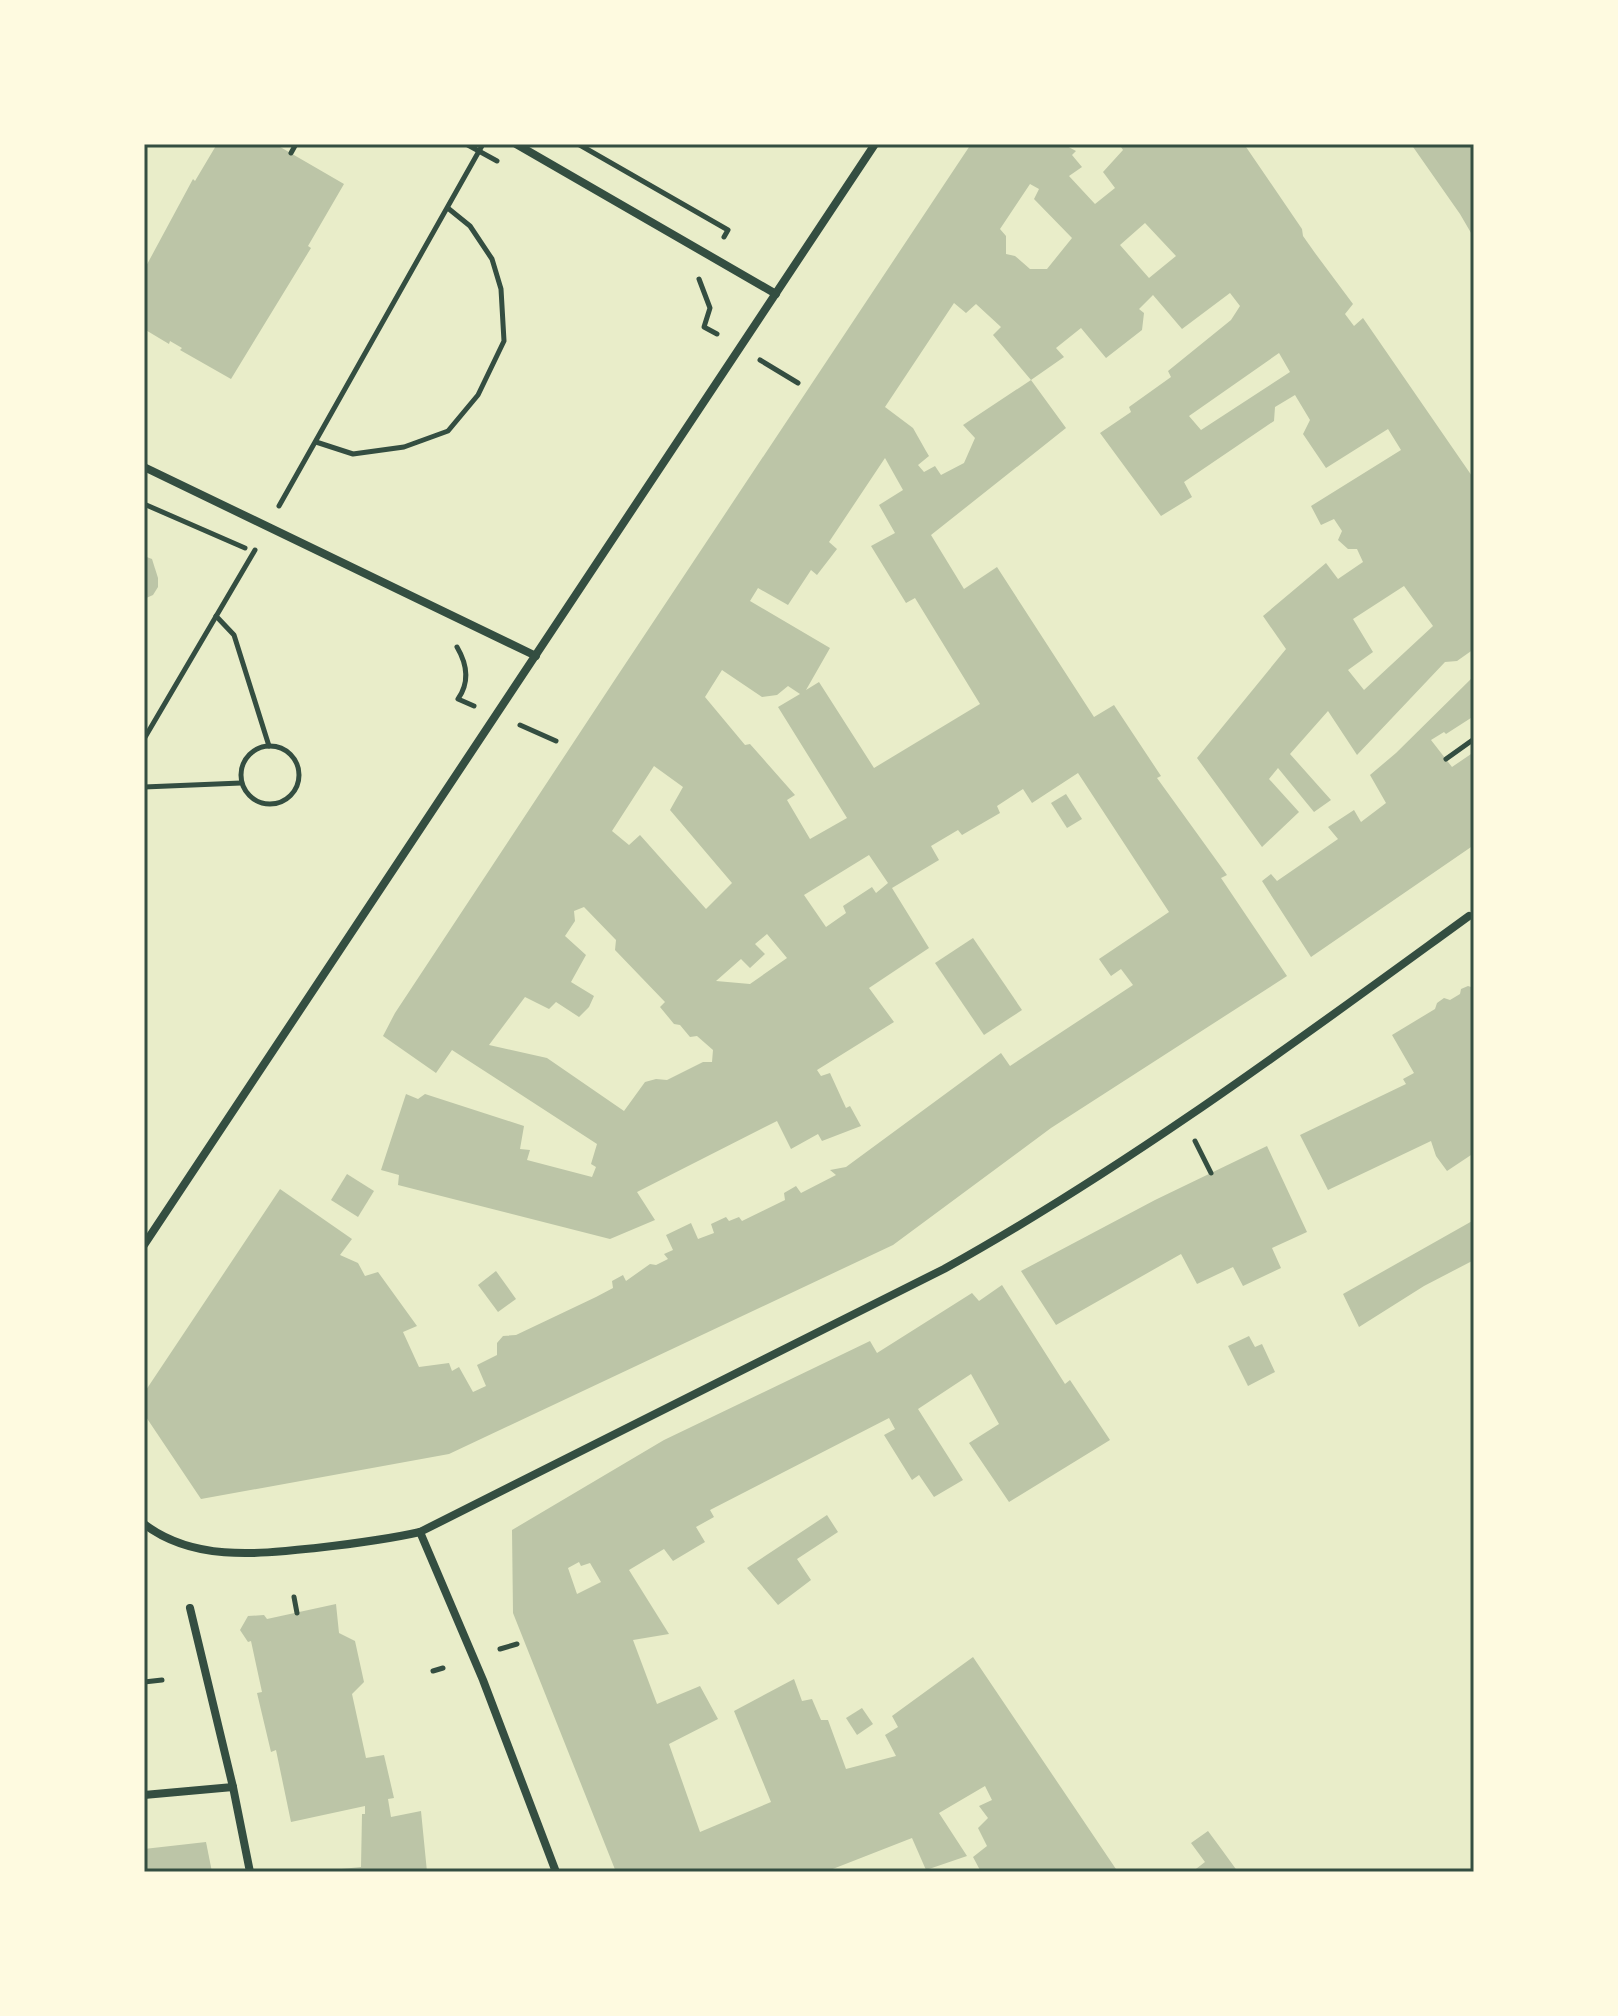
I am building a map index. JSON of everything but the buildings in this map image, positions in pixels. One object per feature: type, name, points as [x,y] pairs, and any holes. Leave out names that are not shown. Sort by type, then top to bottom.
[{"type":"street","points":[[516,144],[776,294]]},
{"type":"street","points":[[144,1245],[875,144]]},
{"type":"street","points":[[144,467],[536,656]]},
{"type":"street","points":[[144,1524],[186,1546],[250,1555],[383,1541],[420,1532],[944,1269],[1019,1227],[1334,1014],[1469,916]]},
{"type":"street","points":[[420,1532],[483,1680],[556,1872]]},
{"type":"street","points":[[190,1608],[250,1872]]},
{"type":"street","points":[[144,1795],[233,1787]]},
{"type":"path","points":[[291,153],[296,144]]},
{"type":"path","points":[[144,739],[254,552],[483,144]]},
{"type":"path","points":[[578,144],[728,230]]},
{"type":"path","points":[[316,442],[353,454],[404,447],[448,431],[478,395],[504,341],[501,289],[492,259],[470,226],[449,209]]},
{"type":"path","points":[[699,279],[710,308],[704,327]]},
{"type":"path","points":[[144,504],[268,558]]},
{"type":"path","points":[[216,616],[234,635],[269,746]]},
{"type":"path","points":[[445,641],[459,648],[467,670],[465,689],[458,699],[556,741]]},
{"type":"path","points":[[1446,759],[1474,739]]},
{"type":"path","points":[[269,746],[288,751],[296,762],[299,776],[292,794],[274,804],[260,803],[249,795],[241,783],[243,761],[254,750],[269,746]]},
{"type":"path","points":[[144,787],[241,783]]},
{"type":"path","points":[[1193,1137],[1211,1173]]},
{"type":"path","points":[[294,1597],[297,1613]]},
{"type":"path","points":[[500,1649],[517,1644]]},
{"type":"path","points":[[433,1671],[443,1668]]},
{"type":"path","points":[[144,1682],[162,1680]]}]
